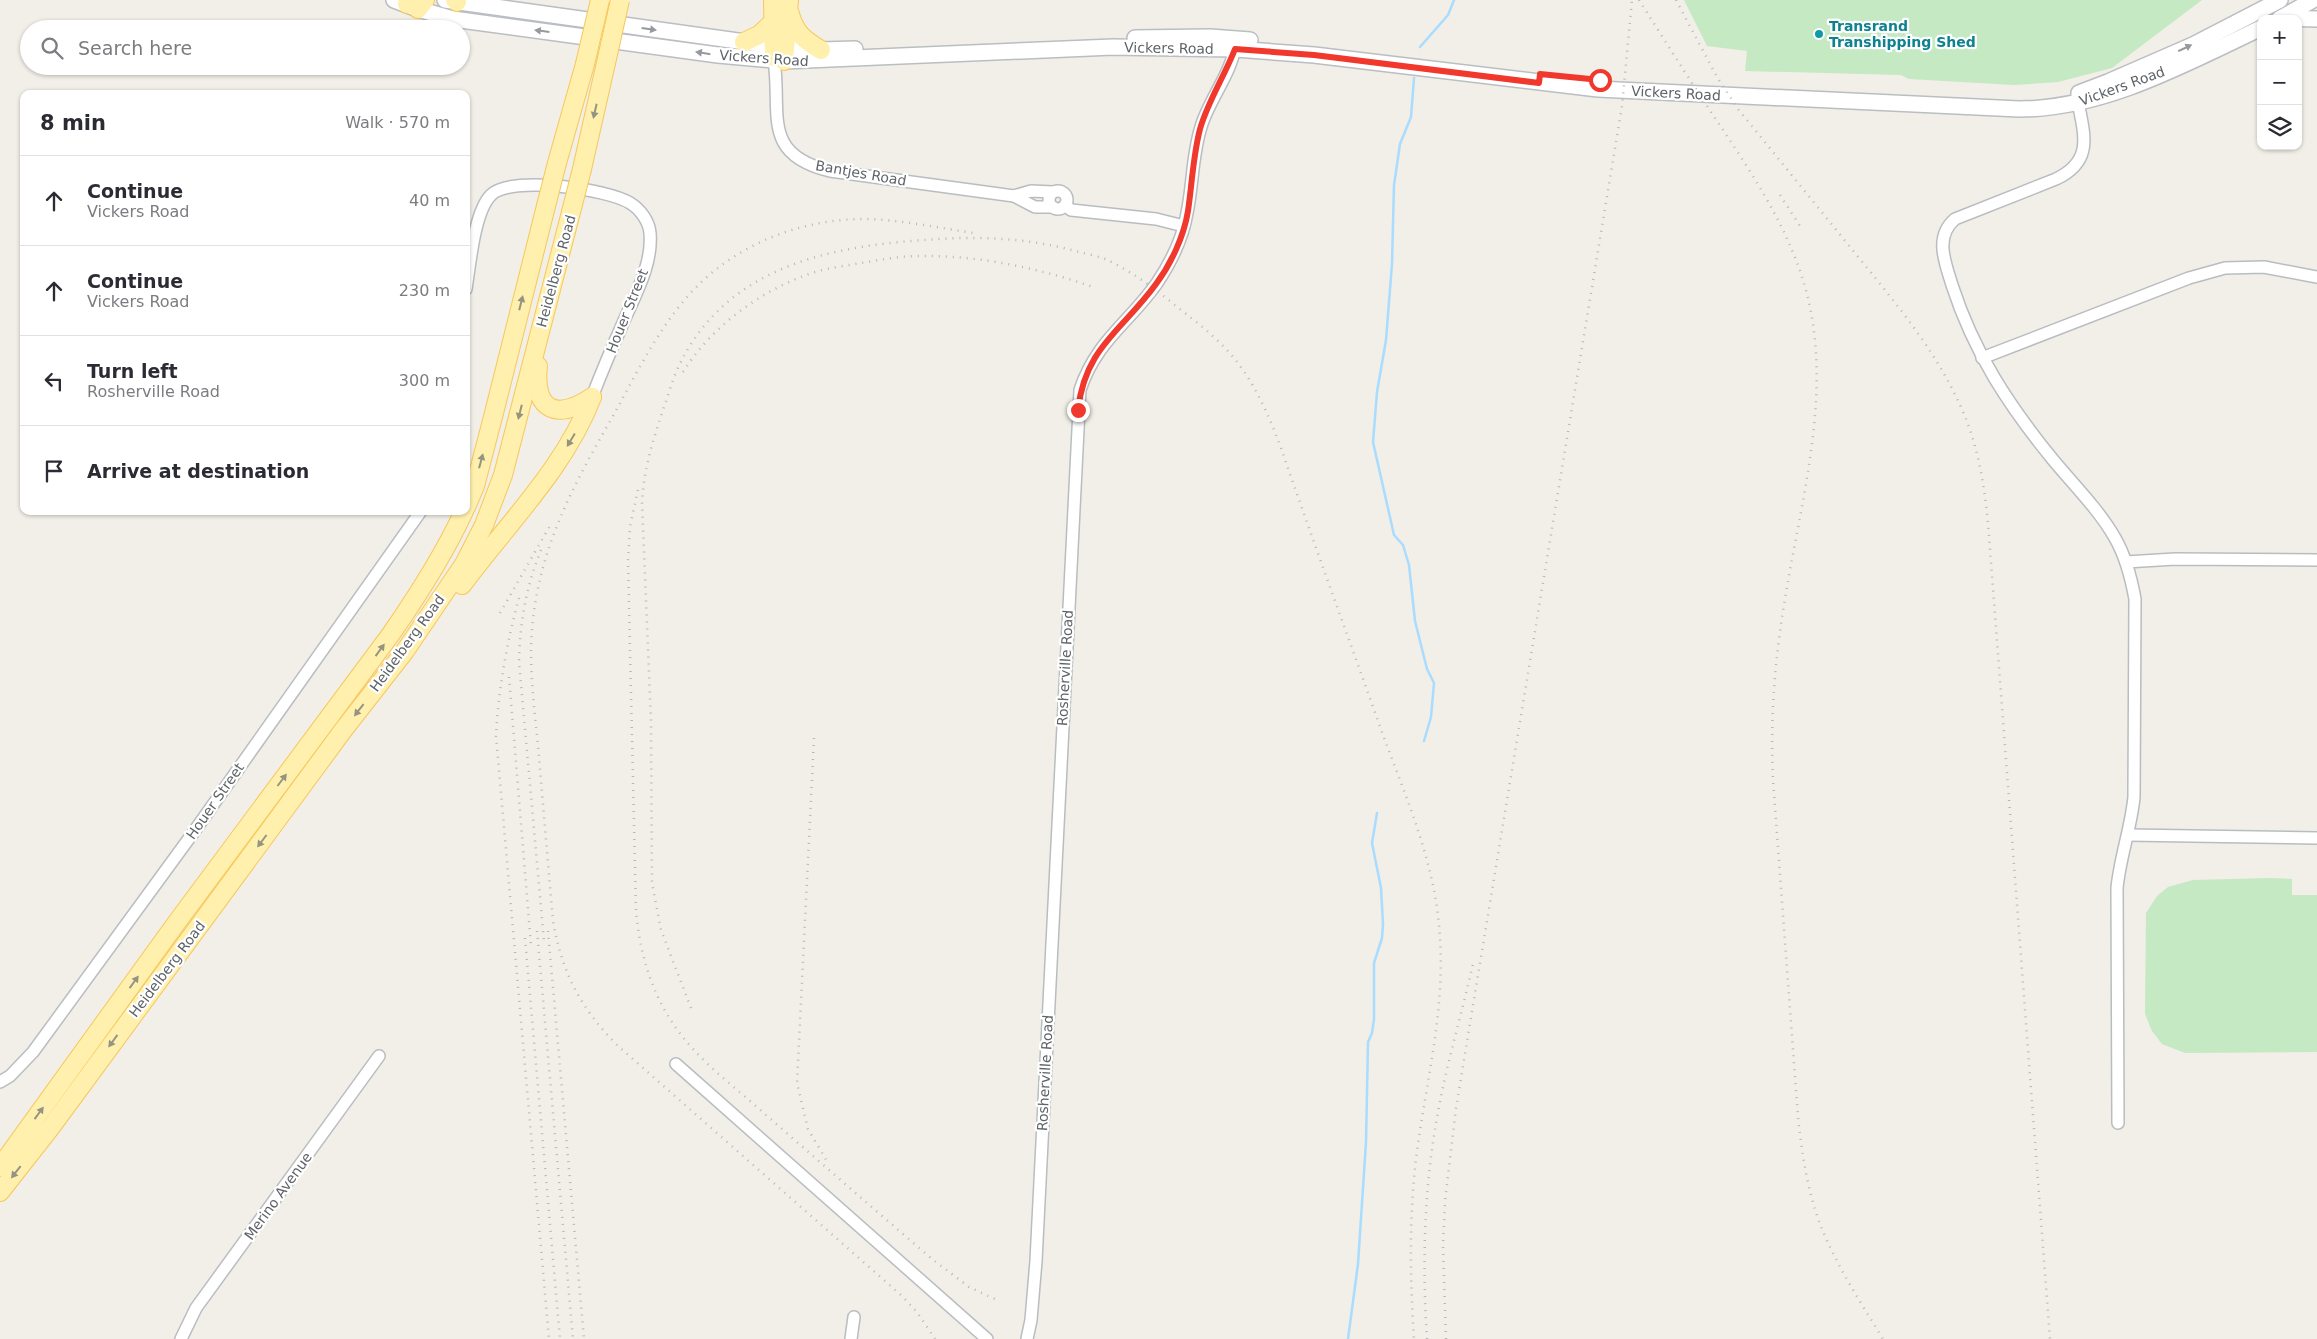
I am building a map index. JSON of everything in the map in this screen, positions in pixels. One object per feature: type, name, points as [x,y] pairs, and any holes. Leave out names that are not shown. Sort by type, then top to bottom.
[{"type":"main road","points":[[585,64],[594,0]]},
{"type":"main road","name":"Heidelberg Road","points":[[470,498],[475,486],[600,0]]},
{"type":"main road","name":"Heidelberg Road","points":[[0,1192],[51,1127],[344,729],[405,651],[464,564],[484,525],[510,453],[582,169],[620,0]]},
{"type":"main road","name":"Vickers Road","points":[[2078,98],[2108,82],[2193,44],[2280,0]]},
{"type":"main road","points":[[2286,15],[2313,0]]},
{"type":"main road","name":"Vickers Road","points":[[452,1],[744,42],[778,59],[821,50],[1165,36],[1314,55],[1540,78],[1642,92],[2037,109],[2127,88],[2257,30]]},
{"type":"main road","name":"Vickers Road","points":[[411,3],[460,20]]},
{"type":"main road","points":[[744,42],[759,35],[774,21],[784,3]]},
{"type":"main road","points":[[778,59],[784,3]]},
{"type":"main road","points":[[784,3],[800,37],[821,50]]},
{"type":"main road","points":[[2302,19],[2317,19]]},
{"type":"main road","name":"Vickers Road","points":[[470,21],[778,59],[1235,44]]},
{"type":"main road","points":[[774,21],[778,59]]},
{"type":"main road","points":[[544,316],[537,374],[539,393],[543,401],[554,409],[562,411],[578,406],[592,396]]},
{"type":"main road","points":[[405,651],[436,620],[553,469],[583,421],[592,396]]},
{"type":"main road","name":"Heidelberg Road","points":[[0,1167],[177,922],[391,634],[420,592],[452,539],[462,515]]},
{"type":"street","name":"Rosherville Road","points":[[1027,1339],[1031,1320],[1036,1261],[1080,390],[1091,362],[1099,349],[1157,283],[1178,244],[1184,226],[1201,127],[1235,44]]},
{"type":"street","name":"Bantjes Road","points":[[778,59],[776,108],[780,137],[785,147],[802,161],[830,171],[1014,196],[1035,207],[1053,207]]},
{"type":"street","points":[[2078,98],[2084,144],[2080,160],[2075,167],[2070,172],[1955,219],[1947,226],[1942,244],[1945,263],[1967,326],[1996,384],[2115,538],[2126,562],[2135,599],[2134,797],[2132,821],[2121,861],[2117,888],[2118,1123]]},
{"type":"street","name":"Houer Street","points":[[470,267],[479,218],[484,204],[491,194],[501,188],[514,185],[541,184],[616,196],[638,209],[650,231],[647,262],[640,285],[592,396]]},
{"type":"street","name":"Bantjes Road","points":[[1014,196],[1031,191],[1053,192]]},
{"type":"street","points":[[1053,192],[1063,192],[1067,198],[1065,205],[1059,208],[1053,207],[1049,201],[1053,192]]},
{"type":"street","points":[[1065,205],[1071,210],[1156,219],[1184,226]]},
{"type":"street","points":[[1982,358],[2181,281],[2224,268],[2264,267],[2317,278]]},
{"type":"street","name":"Houer Street","points":[[0,1082],[10,1076],[33,1052],[193,833],[417,515]]},
{"type":"street","points":[[2126,562],[2175,559],[2317,560]]},
{"type":"street","points":[[2128,836],[2317,838]]},
{"type":"street","name":"Merino Avenue","points":[[181,1339],[196,1308],[379,1056]]},
{"type":"street","points":[[676,1064],[987,1339]]},
{"type":"street","points":[[851,1339],[854,1317]]},
{"type":"green space","points":[[1684,0],[2202,0],[2112,68],[2058,82],[2014,85],[1909,79],[1901,75],[1745,71],[1747,51],[1707,46]]},
{"type":"green space","points":[[2292,879],[2292,895],[2317,895],[2317,1052],[2185,1053],[2162,1044],[2152,1031],[2145,1014],[2146,913],[2157,896],[2168,887],[2193,880]]},
{"type":"waterway","points":[[1420,47],[1448,15],[1454,0]]},
{"type":"waterway","points":[[1414,78],[1411,117],[1400,144],[1394,185],[1392,264],[1386,340],[1377,392],[1373,442],[1394,535],[1403,545],[1409,565],[1415,621],[1427,669],[1434,683],[1431,717],[1424,741]]},
{"type":"waterway","points":[[1348,1339],[1358,1264],[1366,1142],[1368,1042],[1372,1033],[1374,1019],[1374,963],[1382,938],[1383,924],[1381,888],[1372,843],[1377,813]]},
{"type":"railway","points":[[1446,1339],[1443,1246],[1445,1201],[1456,1108],[1622,106],[1632,0]]},
{"type":"railway","points":[[1639,0],[1774,212],[1795,257],[1803,280],[1812,319],[1816,358],[1813,437],[1779,640],[1773,709],[1773,780],[1798,1117],[1806,1174],[1817,1216],[1828,1243],[1850,1285],[1883,1339]]},
{"type":"railway","points":[[1676,0],[1717,77],[1738,109],[1887,292],[1917,332],[1956,396],[1972,435],[1983,483],[1989,532],[2050,1339]]},
{"type":"railway","points":[[1780,195],[1802,229]]},
{"type":"railway","points":[[935,1339],[917,1312],[902,1296],[618,1046],[594,1018],[575,989],[562,957],[553,921],[532,682],[531,651],[537,591],[552,538],[573,489],[653,344],[682,303],[700,283],[743,251],[767,239],[818,223],[872,219],[974,233]]},
{"type":"railway","points":[[691,1008],[661,930],[652,883],[651,721],[642,502],[650,452],[677,370],[698,334],[723,306],[753,284],[787,267],[823,255],[861,247],[900,242],[974,238],[1027,241],[1105,259],[1147,284],[1207,331],[1230,353],[1256,391],[1270,419],[1281,448],[1425,852],[1436,900],[1441,955],[1438,1014],[1416,1159],[1412,1204],[1411,1249],[1414,1339]]},
{"type":"railway","points":[[683,372],[708,340],[738,313],[773,290],[791,281],[828,269],[882,259],[941,256],[1008,264],[1053,274],[1096,288]]},
{"type":"railway","points":[[638,490],[630,526],[628,561],[636,912],[643,954],[656,994],[670,1019],[702,1059],[932,1259],[969,1287],[997,1300]]},
{"type":"railway","points":[[500,613],[551,524]]},
{"type":"railway","points":[[541,550],[531,577],[525,605],[519,662],[544,941]]},
{"type":"railway","points":[[519,598],[504,667],[496,736],[549,1339]]},
{"type":"railway","points":[[509,677],[531,946]]},
{"type":"railway","points":[[814,738],[797,1083],[808,1129],[828,1163]]},
{"type":"railway","points":[[537,931],[573,1339]]},
{"type":"railway","points":[[548,931],[584,1339]]},
{"type":"railway","points":[[525,938],[560,1339]]},
{"type":"railway","points":[[1427,1339],[1425,1225],[1433,1140],[1450,1056],[1473,964]]},
{"type":"place","name":"Transrand Transhipping Shed","points":[[1819,34]]},
{"type":"route","points":[[1078,410],[1080,390],[1091,362],[1099,349],[1157,283],[1178,244],[1188,213],[1192,174],[1201,127],[1235,49],[1314,55],[1539,83],[1540,74],[1600,80]]}]
